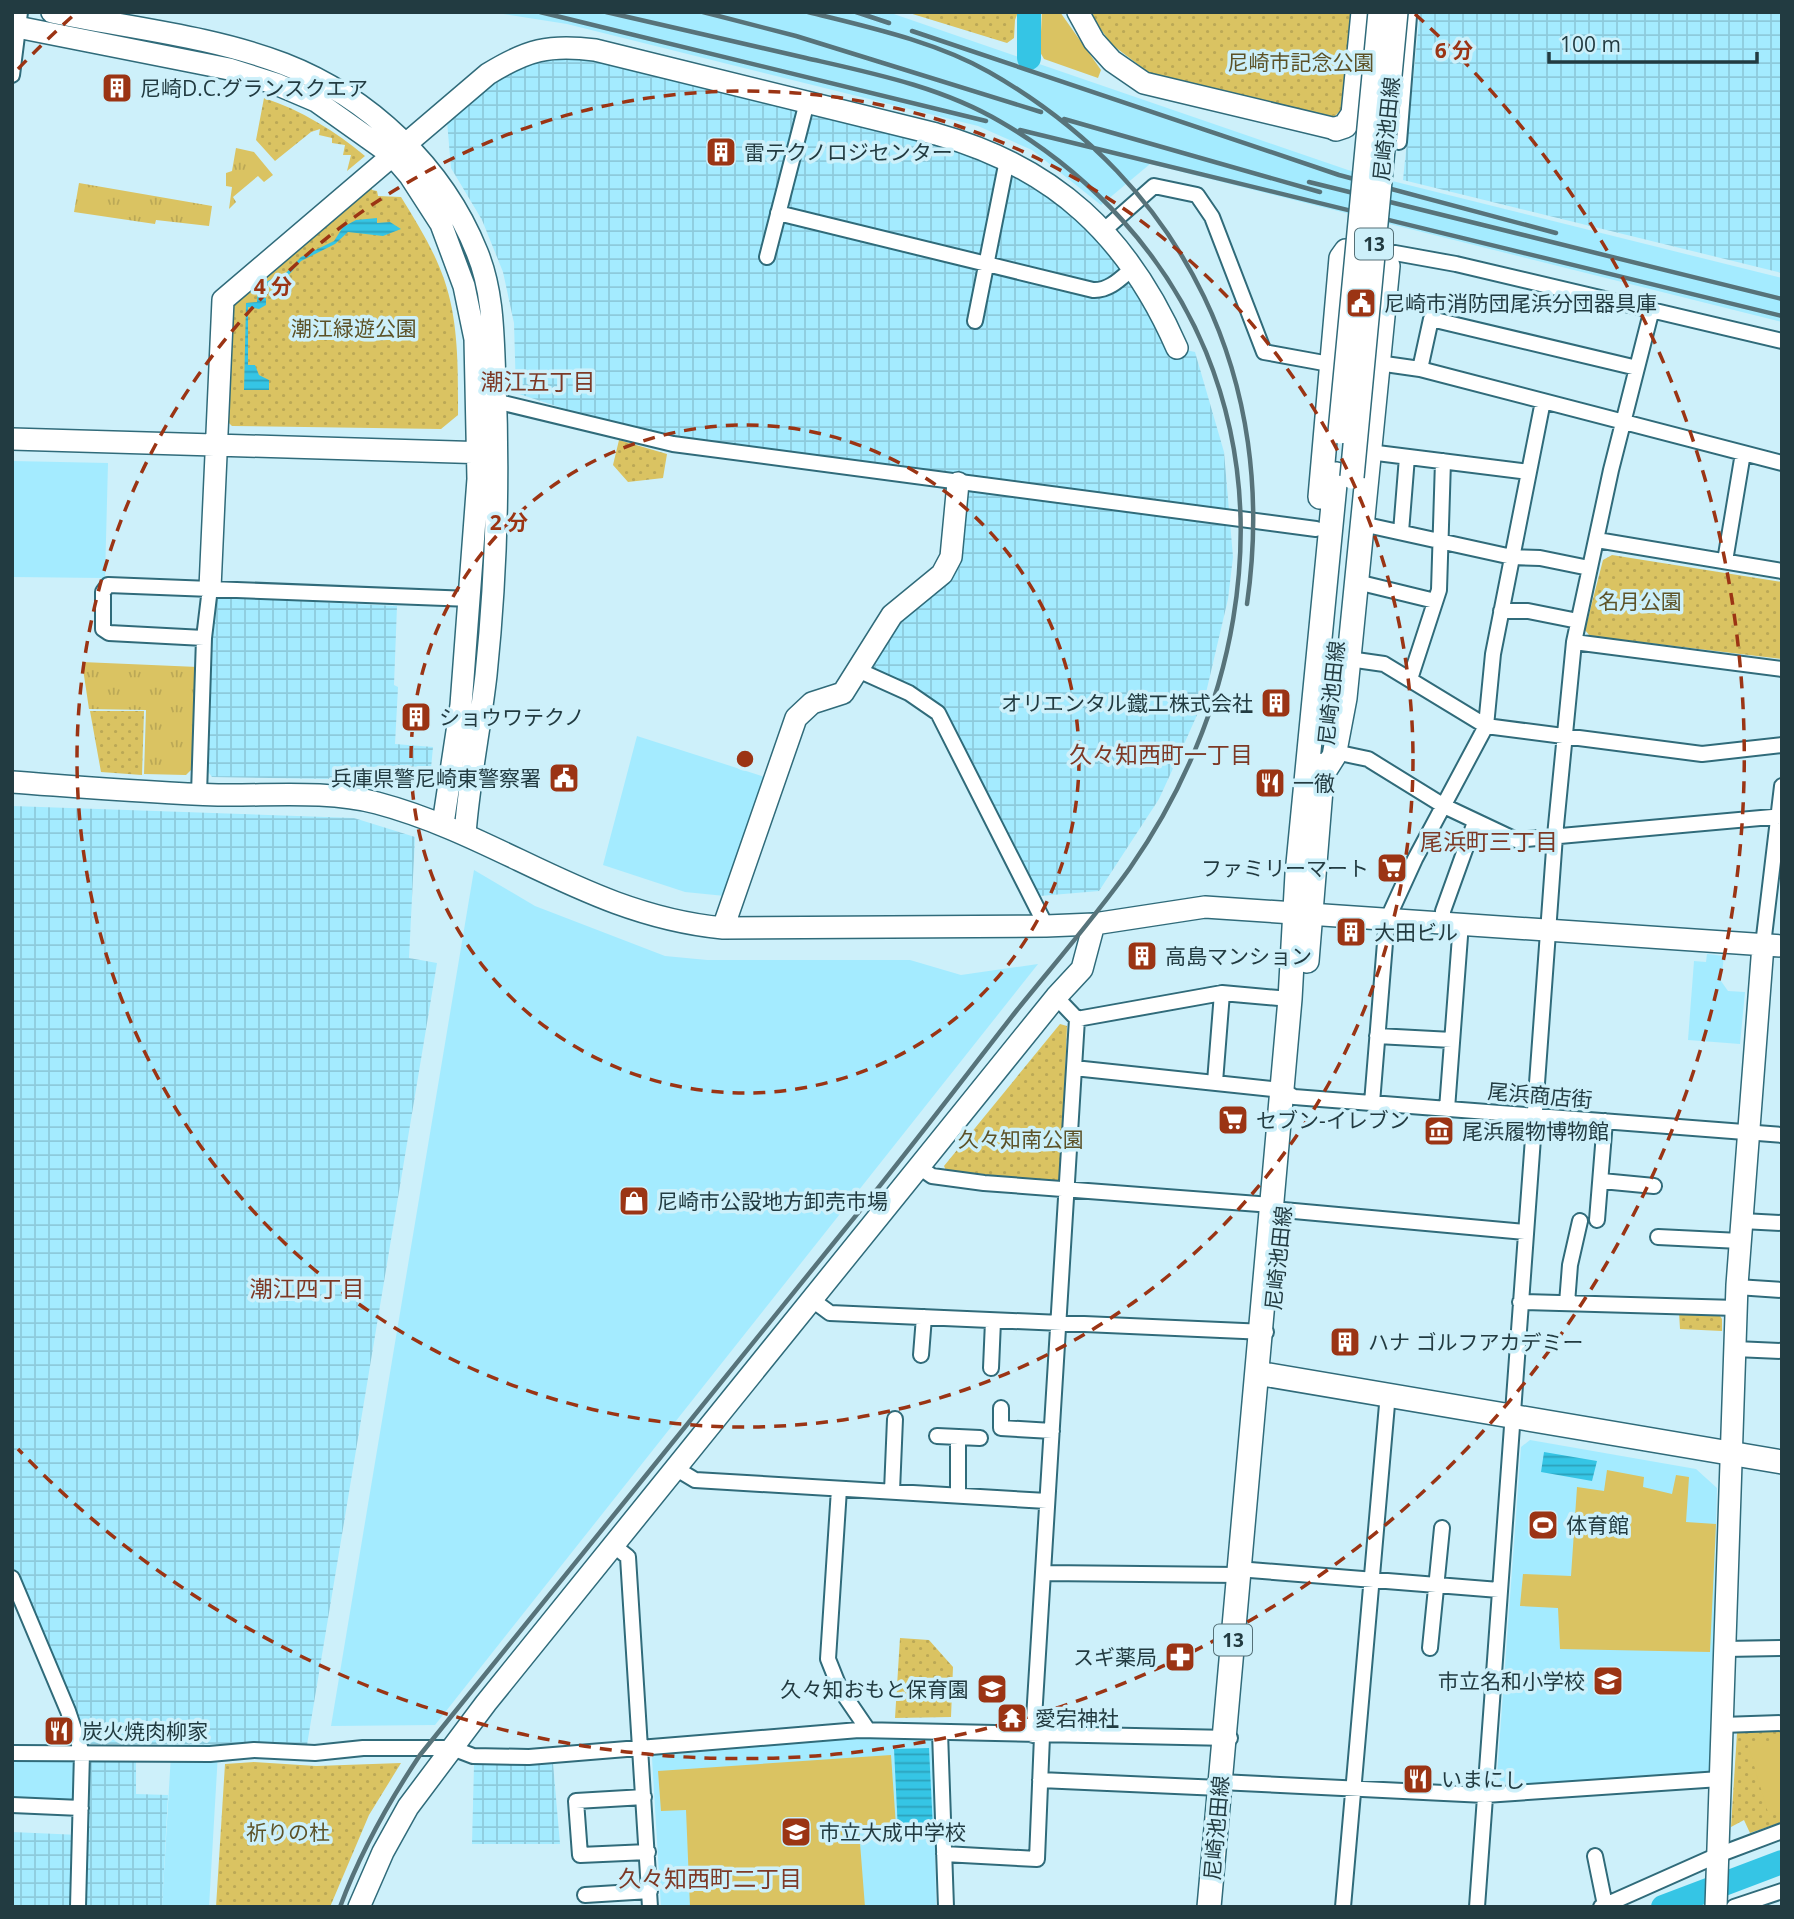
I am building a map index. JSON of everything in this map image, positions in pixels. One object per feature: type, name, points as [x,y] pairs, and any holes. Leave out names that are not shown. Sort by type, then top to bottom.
[{"type":"main road","points":[[1336,129],[1345,126],[1353,114],[1363,12]]},
{"type":"main road","points":[[1371,12],[1405,13]]},
{"type":"main road","name":"尼崎池田線","points":[[1209,1907],[1229,1738],[1344,475],[1380,12]]},
{"type":"main road","name":"尼崎池田線","points":[[1344,475],[1405,13]]},
{"type":"main road","points":[[1346,251],[1384,256],[1388,267],[1349,659],[1335,752],[1315,775],[1300,740],[1301,707],[1332,359],[1341,258],[1346,251]]},
{"type":"main road","name":"尼崎池田線","points":[[1287,1093],[1290,999],[1303,912]]},
{"type":"main road","points":[[1261,1373],[1782,1462]]},
{"type":"main road","name":"尼崎池田線","points":[[1220,1907],[1224,1784]]},
{"type":"street","points":[[52,12],[234,48],[284,64],[355,103],[399,149],[410,176],[441,224],[464,286],[475,339],[486,453],[492,597],[486,676],[465,834]]},
{"type":"street","points":[[1078,12],[1094,41],[1112,61],[1144,82],[1336,129]]},
{"type":"street","points":[[1399,142],[1405,13]]},
{"type":"street","points":[[12,75],[17,22],[229,69],[276,84],[335,113],[424,163],[460,218],[477,252],[486,281],[492,319],[495,401],[486,453],[461,705],[443,824]]},
{"type":"street","points":[[199,794],[204,638],[210,588],[223,300],[488,74],[523,54],[547,48],[595,50],[966,142],[1007,160],[1062,193],[1135,267],[1159,306],[1177,348]]},
{"type":"street","points":[[767,257],[807,102]]},
{"type":"street","points":[[975,321],[1007,160]]},
{"type":"street","points":[[1102,231],[1154,186],[1198,195],[1212,217],[1264,352],[1324,363],[1332,359],[1420,369],[1782,463]]},
{"type":"street","points":[[778,214],[1102,290],[1135,267]]},
{"type":"street","points":[[1384,256],[1395,253],[1456,264],[1782,341]]},
{"type":"street","points":[[1477,1907],[1555,836],[1574,642],[1623,422],[1652,309]]},
{"type":"street","points":[[1420,369],[1431,319],[1637,368]]},
{"type":"street","points":[[495,401],[673,444],[1317,529]]},
{"type":"street","points":[[1372,1103],[1387,918],[1415,859],[1486,726],[1491,668],[1543,401]]},
{"type":"street","points":[[12,439],[486,453]]},
{"type":"street","points":[[1369,452],[1529,472]]},
{"type":"street","points":[[1725,561],[1743,453]]},
{"type":"street","points":[[1401,532],[1407,457]]},
{"type":"street","points":[[1410,679],[1438,590],[1443,461]]},
{"type":"street","points":[[723,928],[796,718],[812,703],[843,693],[892,615],[947,566],[958,483]]},
{"type":"street","points":[[1362,524],[1512,557],[1540,558],[1589,568]]},
{"type":"street","points":[[1597,540],[1782,571]]},
{"type":"street","points":[[1357,582],[1435,601]]},
{"type":"street","points":[[204,638],[109,634],[103,629],[103,592],[108,585],[471,599]]},
{"type":"street","points":[[1501,611],[1528,611],[1578,621]]},
{"type":"street","points":[[1574,642],[1782,669]]},
{"type":"street","points":[[1349,659],[1380,662],[1486,726],[1702,754],[1782,745]]},
{"type":"street","points":[[858,670],[909,694],[938,713],[1046,926]]},
{"type":"street","points":[[1335,752],[1368,759],[1444,806],[1512,839],[1779,816]]},
{"type":"street","points":[[12,782],[373,802],[443,824],[569,886],[636,912],[687,925],[723,928],[1046,926],[1094,924],[1205,907],[1772,945]]},
{"type":"street","points":[[1782,786],[1772,945],[1749,1132],[1737,1298],[1718,1862],[1722,1906],[1782,1891]]},
{"type":"street","points":[[1447,1109],[1452,1040],[1452,923],[1443,911],[1475,822]]},
{"type":"street","points":[[359,1907],[383,1852],[408,1807],[452,1748],[811,1299],[1056,997],[1082,969],[1094,924]]},
{"type":"street","points":[[1077,1018],[1222,993],[1290,999]]},
{"type":"street","points":[[1215,1082],[1222,993]]},
{"type":"street","points":[[944,1854],[1037,1858],[1040,1780],[1037,1736],[1047,1501],[1077,1018],[1056,997]]},
{"type":"street","points":[[1377,1036],[1452,1040]]},
{"type":"street","name":"尾浜商店街","points":[[1074,1068],[1215,1082],[1372,1103],[1782,1135]]},
{"type":"street","points":[[1597,1220],[1605,1121]]},
{"type":"street","points":[[919,1167],[932,1176],[1066,1191],[1277,1207],[1525,1232]]},
{"type":"street","points":[[1602,1181],[1654,1186]]},
{"type":"street","points":[[1567,1303],[1570,1265],[1580,1221]]},
{"type":"street","points":[[1658,1237],[1741,1231],[1782,1223]]},
{"type":"street","points":[[1520,1302],[1737,1298],[1782,1290]]},
{"type":"street","points":[[811,1299],[830,1313],[1265,1332]]},
{"type":"street","points":[[921,1355],[924,1317]]},
{"type":"street","points":[[991,1368],[993,1321]]},
{"type":"street","points":[[1735,1349],[1782,1351]]},
{"type":"street","points":[[1343,1907],[1388,1393]]},
{"type":"street","points":[[1001,1408],[1001,1428],[1052,1431]]},
{"type":"street","points":[[892,1492],[895,1419]]},
{"type":"street","points":[[937,1436],[980,1438]]},
{"type":"street","points":[[958,1437],[958,1494]]},
{"type":"street","points":[[675,1468],[695,1480],[1047,1501]]},
{"type":"street","points":[[839,1489],[828,1659],[840,1689],[868,1730]]},
{"type":"street","points":[[1430,1648],[1442,1528]]},
{"type":"street","points":[[613,1545],[628,1557],[650,1907]]},
{"type":"street","points":[[1044,1573],[1244,1572],[1499,1590]]},
{"type":"street","points":[[12,1578],[68,1710],[82,1753],[78,1907]]},
{"type":"street","points":[[1725,1649],[1782,1648]]},
{"type":"street","points":[[1722,1726],[1782,1723]]},
{"type":"street","points":[[12,1754],[210,1754],[254,1750],[315,1753],[363,1748],[452,1748],[473,1756],[529,1757],[868,1730],[1037,1736],[1229,1738]]},
{"type":"street","points":[[940,1732],[946,1907]]},
{"type":"street","points":[[1040,1780],[1224,1784],[1485,1796],[1720,1779]]},
{"type":"street","points":[[644,1797],[576,1801],[580,1855],[648,1852]]},
{"type":"street","points":[[12,1805],[81,1808]]},
{"type":"street","points":[[1595,1856],[1603,1906],[1718,1862],[1782,1832]]},
{"type":"street","points":[[586,1895],[650,1891]]},
{"type":"shaded area","points":[[490,12],[888,12],[1348,170],[1782,278],[1782,322],[1150,164],[1101,205],[1032,150],[978,126],[567,24]]},
{"type":"shaded area","points":[[1420,12],[1782,12],[1782,273],[1403,180]]},
{"type":"shaded area","points":[[547,48],[936,134],[1080,208],[1177,348],[1195,352],[1224,452],[1233,557],[1228,599],[1205,697],[1159,799],[1099,891],[1040,896],[938,713],[858,670],[892,615],[942,574],[958,483],[673,444],[516,393],[514,323],[503,272],[482,220],[451,168],[447,121],[488,74]]},
{"type":"shaded area","points":[[377,218],[377,223],[390,222],[401,229],[383,236],[348,232],[335,244],[301,261],[286,278],[262,288],[261,297],[266,298],[266,305],[259,309],[248,307],[248,365],[255,365],[259,375],[269,380],[269,390],[244,390],[246,303],[257,302],[258,285],[285,274],[301,257],[334,241],[343,227],[356,220]]},
{"type":"shaded area","points":[[12,461],[108,463],[105,578],[12,577]]},
{"type":"shaded area","points":[[220,597],[397,606],[394,685],[398,687],[395,744],[433,747],[430,779],[412,789],[337,779],[212,777],[207,770],[212,603]]},
{"type":"shaded area","points":[[637,736],[765,777],[725,896],[685,892],[603,865]]},
{"type":"shaded area","points":[[12,806],[354,818],[415,837],[409,958],[437,963],[307,1745],[91,1744],[83,1736],[12,1564]]},
{"type":"shaded area","name":"尼崎市公設地方卸売市場","points":[[474,870],[535,906],[665,956],[707,960],[910,960],[961,975],[1038,964],[435,1725],[331,1726]]},
{"type":"shaded area","points":[[1707,954],[1724,956],[1721,981],[1728,991],[1745,992],[1740,1044],[1688,1040],[1694,961],[1706,962]]},
{"type":"shaded area","name":"市立名和小学校","points":[[1530,1440],[1696,1469],[1717,1488],[1710,1771],[1706,1775],[1503,1785],[1497,1775],[1521,1447]]},
{"type":"shaded area","points":[[1544,1452],[1597,1461],[1592,1481],[1541,1472]]},
{"type":"shaded area","name":"市立大成中学校","points":[[860,1735],[933,1736],[936,1907],[661,1907],[652,1758],[655,1752]]},
{"type":"shaded area","points":[[929,1748],[933,1829],[898,1831],[894,1749]]},
{"type":"shaded area","points":[[12,1753],[82,1753],[81,1808],[12,1805]]},
{"type":"shaded area","points":[[218,1753],[209,1907],[162,1907],[171,1754]]},
{"type":"shaded area","points":[[85,1759],[136,1760],[136,1794],[168,1795],[162,1907],[82,1907]]},
{"type":"shaded area","points":[[553,1763],[560,1844],[472,1844],[474,1765]]},
{"type":"shaded area","points":[[12,1832],[80,1835],[78,1907],[12,1907]]},
{"type":"green space","points":[[906,12],[1018,12],[1014,38],[1007,43]]},
{"type":"green space","points":[[1042,12],[1060,12],[1101,70],[1098,78],[1044,59],[1040,52]]},
{"type":"green space","name":"尼崎市記念公園","points":[[1089,12],[1355,12],[1345,106],[1331,120],[1152,75],[1111,44]]},
{"type":"green space","points":[[264,98],[317,122],[365,156],[347,171],[351,155],[343,155],[345,145],[332,143],[332,138],[319,135],[320,129],[311,132],[275,161],[256,140]]},
{"type":"green space","points":[[236,148],[254,152],[273,175],[264,182],[258,176],[233,197],[236,202],[229,209],[232,187],[226,186],[226,173],[232,171]]},
{"type":"green space","name":"潮江緑遊公園","points":[[371,182],[372,190],[377,191],[378,196],[401,197],[440,268],[453,312],[458,364],[458,415],[441,429],[232,426],[226,420],[230,305]]},
{"type":"green space","points":[[79,183],[212,206],[209,226],[156,220],[155,224],[74,212]]},
{"type":"green space","points":[[619,440],[667,454],[663,478],[628,482],[613,465]]},
{"type":"green space","name":"名月公園","points":[[1612,555],[1782,582],[1782,659],[1590,636],[1585,630],[1603,560]]},
{"type":"green space","points":[[82,662],[198,667],[194,767],[186,775],[144,774],[146,710],[89,709]]},
{"type":"green space","points":[[90,711],[144,711],[142,775],[101,772]]},
{"type":"green space","name":"久々知南公園","points":[[1060,1024],[1067,1026],[1061,1179],[1056,1184],[948,1175],[944,1166]]},
{"type":"green space","points":[[1679,1312],[1718,1313],[1722,1319],[1722,1331],[1680,1329]]},
{"type":"green space","points":[[1607,1470],[1644,1477],[1643,1487],[1672,1494],[1676,1475],[1689,1477],[1686,1522],[1716,1524],[1710,1652],[1560,1649],[1558,1608],[1520,1606],[1523,1574],[1571,1576],[1577,1487],[1604,1491]]},
{"type":"green space","points":[[900,1638],[929,1640],[953,1667],[951,1717],[895,1718]]},
{"type":"green space","points":[[1782,1731],[1782,1822],[1750,1833],[1744,1820],[1731,1827],[1737,1733]]},
{"type":"green space","points":[[1748,1745],[1782,1745],[1782,1812],[1769,1816]]},
{"type":"green space","name":"市立大成中学校","points":[[891,1755],[896,1826],[859,1830],[865,1907],[690,1907],[686,1810],[661,1811],[658,1771]]},
{"type":"green space","name":"祈りの杜","points":[[254,1762],[316,1766],[401,1763],[369,1815],[330,1907],[216,1907],[225,1764]]},
{"type":"waterway","points":[[1029,12],[1029,58]]},
{"type":"waterway","points":[[1663,1907],[1782,1862]]},
{"type":"railway","points":[[540,12],[986,121]]},
{"type":"railway","points":[[340,1907],[356,1867],[397,1791],[420,1755],[867,1202],[1130,868],[1166,810],[1196,749],[1218,685],[1233,619],[1240,552],[1238,484],[1227,417],[1206,352],[1170,282],[1147,250],[1095,192],[1065,166],[1001,122],[931,90],[856,69],[606,12]]},
{"type":"railway","points":[[703,12],[796,36],[1041,112]]},
{"type":"railway","points":[[808,12],[923,43],[989,72],[1058,118],[1117,171],[1166,231],[1204,296],[1231,367],[1248,443],[1253,522],[1247,604]]},
{"type":"railway","points":[[856,12],[889,23]]},
{"type":"railway","points":[[912,31],[1339,175],[1556,233]]},
{"type":"railway","points":[[1064,119],[1320,192]]},
{"type":"railway","points":[[1020,130],[1782,316]]},
{"type":"railway","points":[[1309,182],[1782,299]]},
{"type":"place","name":"尼崎D.C.グランスクエア","points":[[117,88]]},
{"type":"place","name":"雷テクノロジセンター","points":[[721,152]]},
{"type":"place","name":"尼崎市消防団尾浜分団器具庫","points":[[1361,303]]},
{"type":"place","name":"オリエンタル鐵工株式会社","points":[[1276,703]]},
{"type":"place","name":"ショウワテクノ","points":[[416,717]]},
{"type":"place","name":"兵庫県警尼崎東警察署","points":[[564,778]]},
{"type":"place","name":"一徹","points":[[1270,783]]},
{"type":"place","name":"ファミリーマート","points":[[1392,868]]},
{"type":"place","name":"大田ビル","points":[[1351,932]]},
{"type":"place","name":"高島マンション","points":[[1142,956]]},
{"type":"place","name":"セブン-イレブン","points":[[1233,1120]]},
{"type":"place","name":"尾浜履物博物館","points":[[1439,1131]]},
{"type":"place","name":"尼崎市公設地方卸売市場","points":[[634,1201]]},
{"type":"place","name":"ハナ ゴルフアカデミー","points":[[1345,1342]]},
{"type":"place","name":"体育館","points":[[1543,1525]]},
{"type":"place","name":"スギ薬局","points":[[1180,1657]]},
{"type":"place","name":"市立名和小学校","points":[[1608,1681]]},
{"type":"place","name":"久々知おもと保育園","points":[[992,1689]]},
{"type":"place","name":"愛宕神社","points":[[1012,1718]]},
{"type":"place","name":"炭火焼肉柳家","points":[[59,1731]]},
{"type":"place","name":"いまにし","points":[[1418,1779]]},
{"type":"place","name":"市立大成中学校","points":[[796,1832]]},
{"type":"district","name":"潮江五丁目","points":[[538,381]]},
{"type":"district","name":"久々知西町一丁目","points":[[1161,754]]},
{"type":"district","name":"尾浜町三丁目","points":[[1489,841]]},
{"type":"district","name":"潮江四丁目","points":[[307,1288]]},
{"type":"district","name":"久々知西町二丁目","points":[[710,1878]]}]
